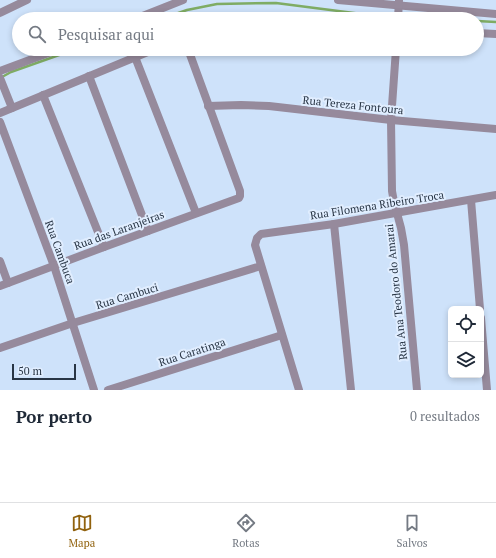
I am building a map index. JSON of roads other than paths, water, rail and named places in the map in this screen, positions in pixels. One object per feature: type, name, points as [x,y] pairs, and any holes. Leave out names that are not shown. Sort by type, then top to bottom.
[{"type":"street","points":[[0,13],[27,0]]},
{"type":"street","points":[[153,12],[183,0]]},
{"type":"street","points":[[338,0],[399,9],[457,12]]},
{"type":"street","points":[[484,13],[496,14]]},
{"type":"street","points":[[484,33],[496,34]]},
{"type":"street","points":[[0,71],[40,56]]},
{"type":"street","points":[[0,113],[139,56]]},
{"type":"street","points":[[190,56],[208,106]]},
{"type":"street","name":"Rua Ana Teodoro do Amarai","points":[[396,56],[391,120],[392,191],[404,245],[417,390]]},
{"type":"street","points":[[135,58],[196,213]]},
{"type":"street","points":[[89,76],[148,231]]},
{"type":"street","points":[[0,78],[12,108]]},
{"type":"street","points":[[43,95],[104,247]]},
{"type":"street","name":"Rua Tereza Fontoura","points":[[208,106],[269,106],[391,120],[496,129]]},
{"type":"street","name":"Rua das Laranjeiras","points":[[0,286],[239,198],[240,191],[208,106]]},
{"type":"street","name":"Rua Cambuca","points":[[0,122],[54,266],[94,390]]},
{"type":"street","name":"Rua Filomena Ribeiro Troca","points":[[261,266],[255,245],[257,238],[261,234],[334,224],[496,195]]},
{"type":"street","points":[[471,200],[480,306]]},
{"type":"street","points":[[334,224],[350,390]]},
{"type":"street","points":[[0,261],[8,283]]},
{"type":"street","points":[[261,266],[299,390]]},
{"type":"street","name":"Rua Cambuci","points":[[0,348],[261,266]]},
{"type":"street","name":"Rua Caratinga","points":[[108,390],[282,335]]},
{"type":"street","points":[[483,342],[487,390]]},
{"type":"waterway","points":[[181,12],[217,4],[276,3],[346,12]]},
{"type":"waterway","points":[[484,21],[496,22]]},
{"type":"waterway","points":[[2,77],[11,72],[56,56]]}]
